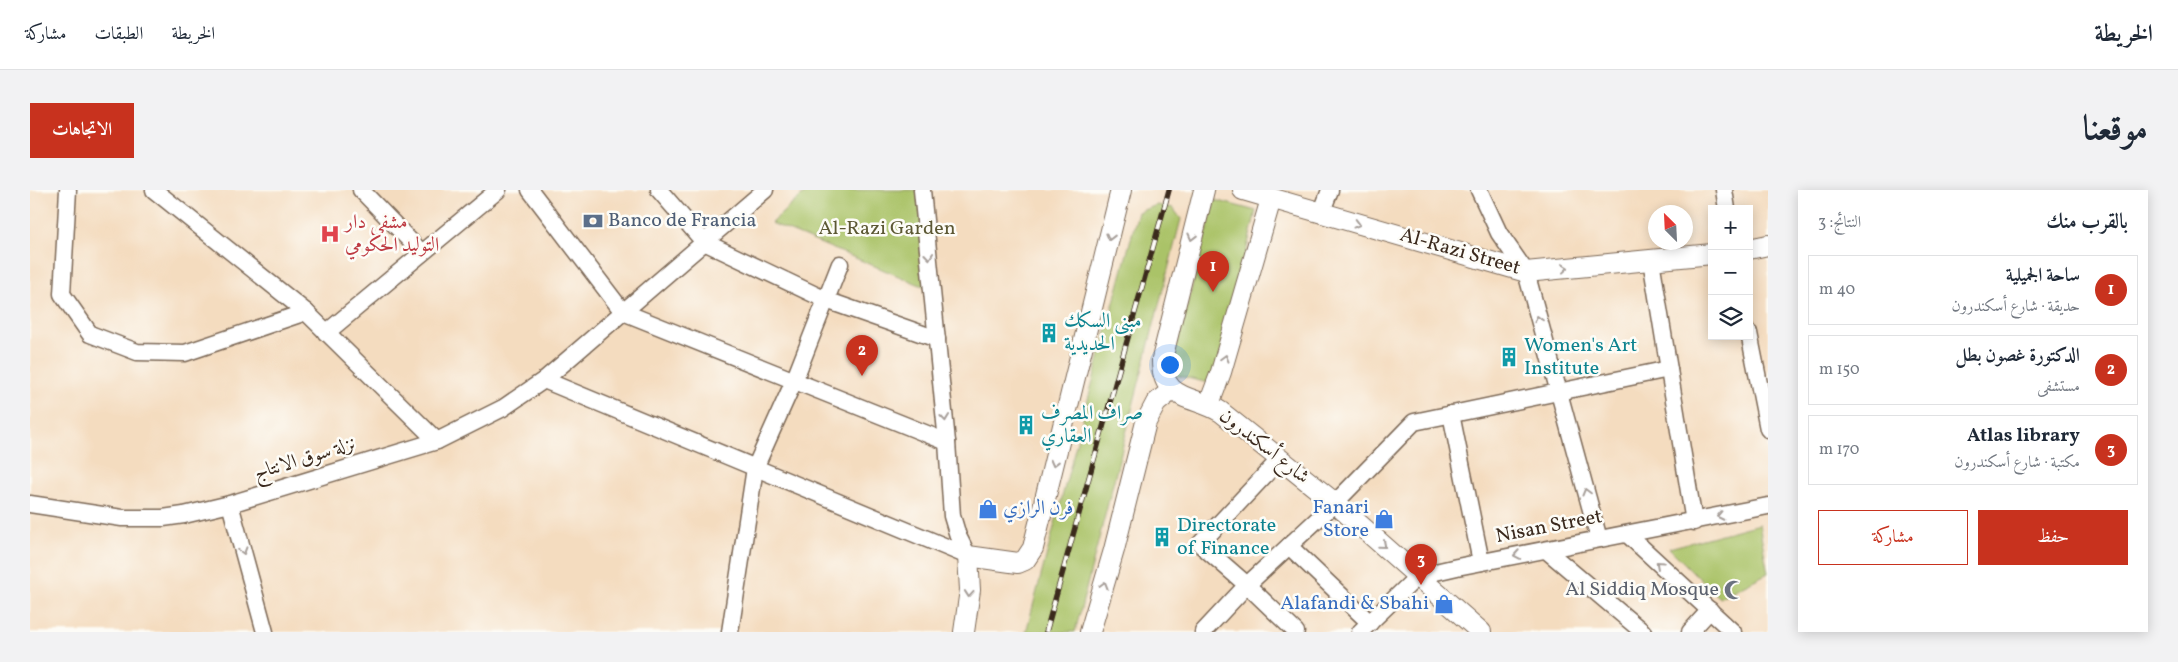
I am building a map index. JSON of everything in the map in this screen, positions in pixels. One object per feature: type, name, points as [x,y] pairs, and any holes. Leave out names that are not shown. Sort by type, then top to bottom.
[{"type":"main road","points":[[964,632],[970,590],[968,556],[1018,564],[1025,560],[1033,548],[1121,190]]},
{"type":"main road","points":[[1204,190],[1162,359],[1163,373],[1172,390],[1187,399],[1209,404]]},
{"type":"main road","name":"Al-Razi Street","points":[[1243,190],[1526,272],[1708,254]]},
{"type":"main road","name":"شارع أسكندرون","points":[[1271,199],[1221,372],[1209,404],[1335,503],[1481,632]]},
{"type":"main road","points":[[1753,248],[1768,245]]},
{"type":"main road","points":[[1090,632],[1114,550],[1146,422],[1156,403],[1172,390]]},
{"type":"street","points":[[68,190],[62,294],[90,334],[137,352],[185,353],[306,312]]},
{"type":"street","points":[[154,190],[306,312],[437,441]]},
{"type":"street","points":[[361,190],[422,252]]},
{"type":"street","points":[[326,333],[498,190]]},
{"type":"street","points":[[530,190],[623,312],[947,442]]},
{"type":"street","points":[[660,190],[704,242],[826,300],[937,339]]},
{"type":"street","name":"نزلة سوق الانتاج","points":[[62,508],[102,516],[143,518],[184,515],[230,504],[437,441],[503,408],[544,380],[765,190]]},
{"type":"street","points":[[922,190],[947,442],[952,516],[958,536],[968,556]]},
{"type":"street","points":[[1321,214],[1330,190]]},
{"type":"street","points":[[1479,190],[1499,233],[1526,272],[1599,539]]},
{"type":"street","points":[[1724,190],[1726,205]]},
{"type":"street","points":[[1650,260],[1694,522]]},
{"type":"street","points":[[730,632],[755,468],[794,381],[840,264]]},
{"type":"street","points":[[1750,340],[1768,429]]},
{"type":"street","points":[[1203,632],[1247,585],[1335,503],[1414,422],[1669,369]]},
{"type":"street","points":[[544,380],[968,556]]},
{"type":"street","points":[[1451,414],[1481,562]]},
{"type":"street","points":[[1280,459],[1200,544],[1247,585],[1296,632]]},
{"type":"street","points":[[30,493],[62,508]]},
{"type":"street","points":[[30,504],[62,508]]},
{"type":"street","points":[[230,504],[266,632]]},
{"type":"street","name":"Nisan Street","points":[[1418,576],[1768,506]]},
{"type":"street","points":[[1627,534],[1733,632]]},
{"type":"street","points":[[1289,546],[1371,626],[1418,576]]},
{"type":"street","points":[[1546,550],[1643,632]]},
{"type":"street","points":[[1690,632],[1710,610]]},
{"type":"green space","name":"Al-Razi Garden","points":[[808,190],[920,190],[937,292],[771,223]]},
{"type":"green space","points":[[1215,200],[1256,211],[1214,384],[1169,374]]},
{"type":"green space","points":[[1157,205],[1173,208],[1181,219],[1075,632],[1026,632],[1138,212]]},
{"type":"green space","points":[[1759,524],[1768,573],[1719,598],[1669,548]]},
{"type":"railway","points":[[1046,632],[1169,190]]},
{"type":"place","name":"Banco de Francia","points":[[593,221]]},
{"type":"place","name":"مشفى دار التوليد الحكومي","points":[[330,234]]},
{"type":"place","name":"ساحة الجميلية","points":[[1213,292]]},
{"type":"place","name":"مبنى السكك الحديدية","points":[[1049,333]]},
{"type":"place","name":"Women's Art Institute","points":[[1509,357]]},
{"type":"place","name":"الدكتورة غصون بطل","points":[[862,376]]},
{"type":"place","name":"صراف المصرف العقاري","points":[[1026,425]]},
{"type":"place","name":"فرن الرازي","points":[[988,509]]},
{"type":"place","name":"Fanari Store","points":[[1384,519]]},
{"type":"place","name":"Directorate of Finance","points":[[1162,537]]},
{"type":"place","name":"Atlas library","points":[[1421,585]]},
{"type":"place","name":"Al Siddiq Mosque","points":[[1734,590]]},
{"type":"place","name":"Alafandi & Sbahi","points":[[1444,604]]}]
